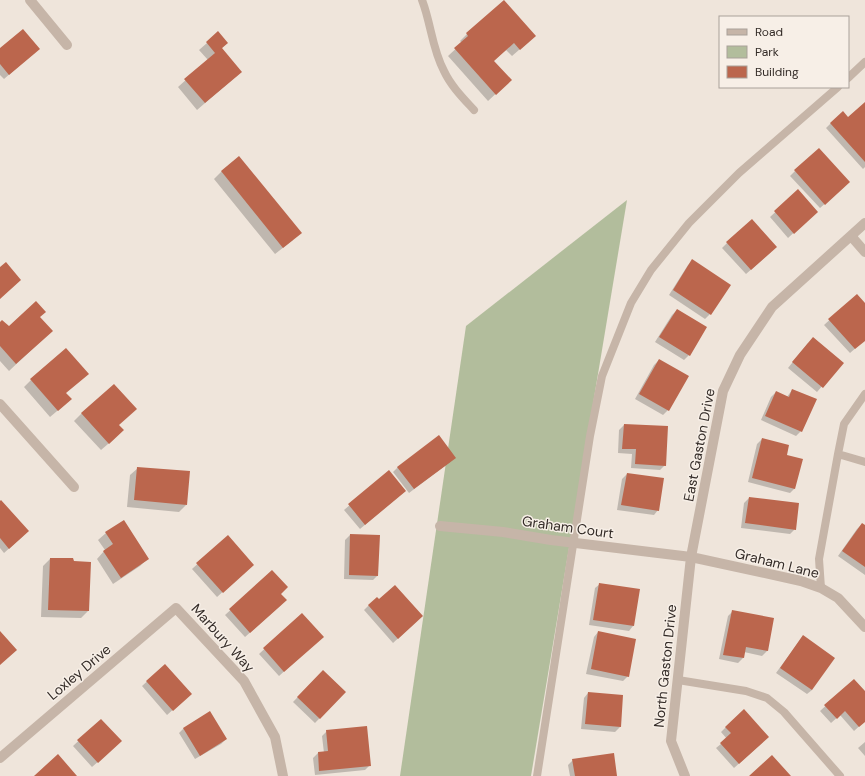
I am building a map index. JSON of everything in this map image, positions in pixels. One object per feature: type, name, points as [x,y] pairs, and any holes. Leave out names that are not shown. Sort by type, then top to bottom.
[{"type":"street","points":[[30,0],[67,45]]},
{"type":"street","name":"East Gaston Drive","points":[[691,558],[723,391],[740,355],[772,307],[865,223]]},
{"type":"street","points":[[851,236],[865,252]]},
{"type":"street","points":[[0,404],[74,486]]},
{"type":"street","name":"Graham Court","points":[[440,526],[502,532],[691,558]]},
{"type":"street","name":"Graham Lane","points":[[691,558],[801,581],[821,588],[838,598],[865,627]]},
{"type":"street","name":"North Gaston Drive","points":[[685,776],[671,741],[691,558]]},
{"type":"street","name":"Loxley Drive","points":[[0,758],[176,608]]},
{"type":"street","name":"Marbury Way","points":[[176,608],[244,681],[275,737],[283,776]]},
{"type":"lane","points":[[422,0],[443,71],[474,110]]},
{"type":"lane","points":[[849,77],[865,62]]},
{"type":"lane","points":[[537,776],[590,436],[602,376],[631,303],[650,270],[689,223],[739,173],[837,88]]},
{"type":"lane","points":[[821,588],[819,559],[844,424],[865,394]]},
{"type":"lane","points":[[838,454],[865,462]]},
{"type":"lane","points":[[678,680],[746,692],[767,698],[784,712],[840,776]]},
{"type":"green space","points":[[627,200],[531,776],[400,776],[466,326]]},
{"type":"building","points":[[504,0],[536,36],[520,50],[514,43],[494,61],[512,80],[496,95],[454,48],[468,36],[466,33]]},
{"type":"building","points":[[23,29],[40,49],[9,75],[0,64],[0,48]]},
{"type":"building","points":[[218,31],[228,43],[222,48],[242,72],[205,103],[184,79],[215,53],[206,42]]},
{"type":"building","points":[[865,102],[865,162],[830,123],[843,111],[848,117]]},
{"type":"building","points":[[819,148],[850,182],[825,205],[794,170]]},
{"type":"building","points":[[239,156],[302,233],[283,248],[221,171]]},
{"type":"building","points":[[798,189],[818,212],[794,234],[774,211]]},
{"type":"building","points":[[752,219],[777,247],[751,270],[726,242]]},
{"type":"building","points":[[692,259],[731,285],[711,315],[673,290]]},
{"type":"building","points":[[6,262],[21,280],[0,299],[0,267]]},
{"type":"building","points":[[857,294],[865,303],[865,341],[855,349],[828,319]]},
{"type":"building","points":[[36,301],[46,312],[40,317],[53,331],[16,364],[0,346],[0,322],[2,320],[9,326]]},
{"type":"building","points":[[677,309],[707,327],[690,356],[659,337]]},
{"type":"building","points":[[813,337],[844,363],[823,388],[792,362]]},
{"type":"building","points":[[66,348],[89,374],[66,393],[72,399],[58,411],[30,379]]},
{"type":"building","points":[[659,359],[689,376],[669,411],[639,394]]},
{"type":"building","points":[[114,384],[137,409],[119,425],[124,430],[109,444],[81,413]]},
{"type":"building","points":[[792,389],[817,399],[802,432],[765,416],[776,391],[789,397]]},
{"type":"building","points":[[624,424],[668,426],[666,466],[635,464],[636,449],[622,449]]},
{"type":"building","points":[[439,435],[456,458],[414,489],[397,467]]},
{"type":"building","points":[[762,438],[789,445],[787,455],[803,459],[795,489],[752,478]]},
{"type":"building","points":[[137,467],[190,471],[187,505],[134,500]]},
{"type":"building","points":[[389,470],[406,491],[365,525],[348,504]]},
{"type":"building","points":[[627,473],[664,478],[659,511],[621,505]]},
{"type":"building","points":[[749,497],[799,503],[796,530],[745,523]]},
{"type":"building","points":[[1,500],[29,531],[9,549],[0,538]]},
{"type":"building","points":[[124,520],[149,559],[121,578],[103,551],[113,544],[105,532]]},
{"type":"building","points":[[862,523],[865,525],[865,567],[842,551]]},
{"type":"building","points":[[350,534],[380,535],[378,576],[349,575]]},
{"type":"building","points":[[228,535],[254,565],[223,593],[196,563]]},
{"type":"building","points":[[50,558],[73,558],[74,561],[91,562],[89,611],[48,610]]},
{"type":"building","points":[[272,570],[288,587],[281,594],[287,600],[250,633],[229,609]]},
{"type":"building","points":[[599,583],[640,589],[634,626],[593,620]]},
{"type":"building","points":[[395,585],[423,616],[398,639],[368,605],[377,597],[379,599]]},
{"type":"building","points":[[732,610],[774,618],[768,651],[746,647],[744,658],[723,655]]},
{"type":"building","points":[[302,613],[324,637],[284,672],[263,648]]},
{"type":"building","points":[[0,631],[17,650],[0,665]]},
{"type":"building","points":[[598,631],[636,639],[629,677],[591,669]]},
{"type":"building","points":[[803,635],[835,658],[812,690],[780,668]]},
{"type":"building","points":[[165,664],[192,694],[173,711],[146,681]]},
{"type":"building","points":[[323,670],[346,692],[320,719],[297,697]]},
{"type":"building","points":[[854,679],[865,691],[865,722],[859,727],[845,711],[837,719],[824,705]]},
{"type":"building","points":[[588,692],[623,695],[621,727],[585,724]]},
{"type":"building","points":[[744,709],[769,737],[739,764],[720,743],[731,733],[725,727]]},
{"type":"building","points":[[210,711],[227,739],[200,756],[183,728]]},
{"type":"building","points":[[101,719],[122,741],[98,763],[77,740]]},
{"type":"building","points":[[367,726],[371,766],[319,771],[318,752],[328,751],[326,730]]},
{"type":"building","points":[[614,753],[617,776],[575,776],[572,759]]},
{"type":"building","points":[[58,754],[77,776],[34,776]]},
{"type":"building","points":[[772,755],[791,776],[749,776]]}]
